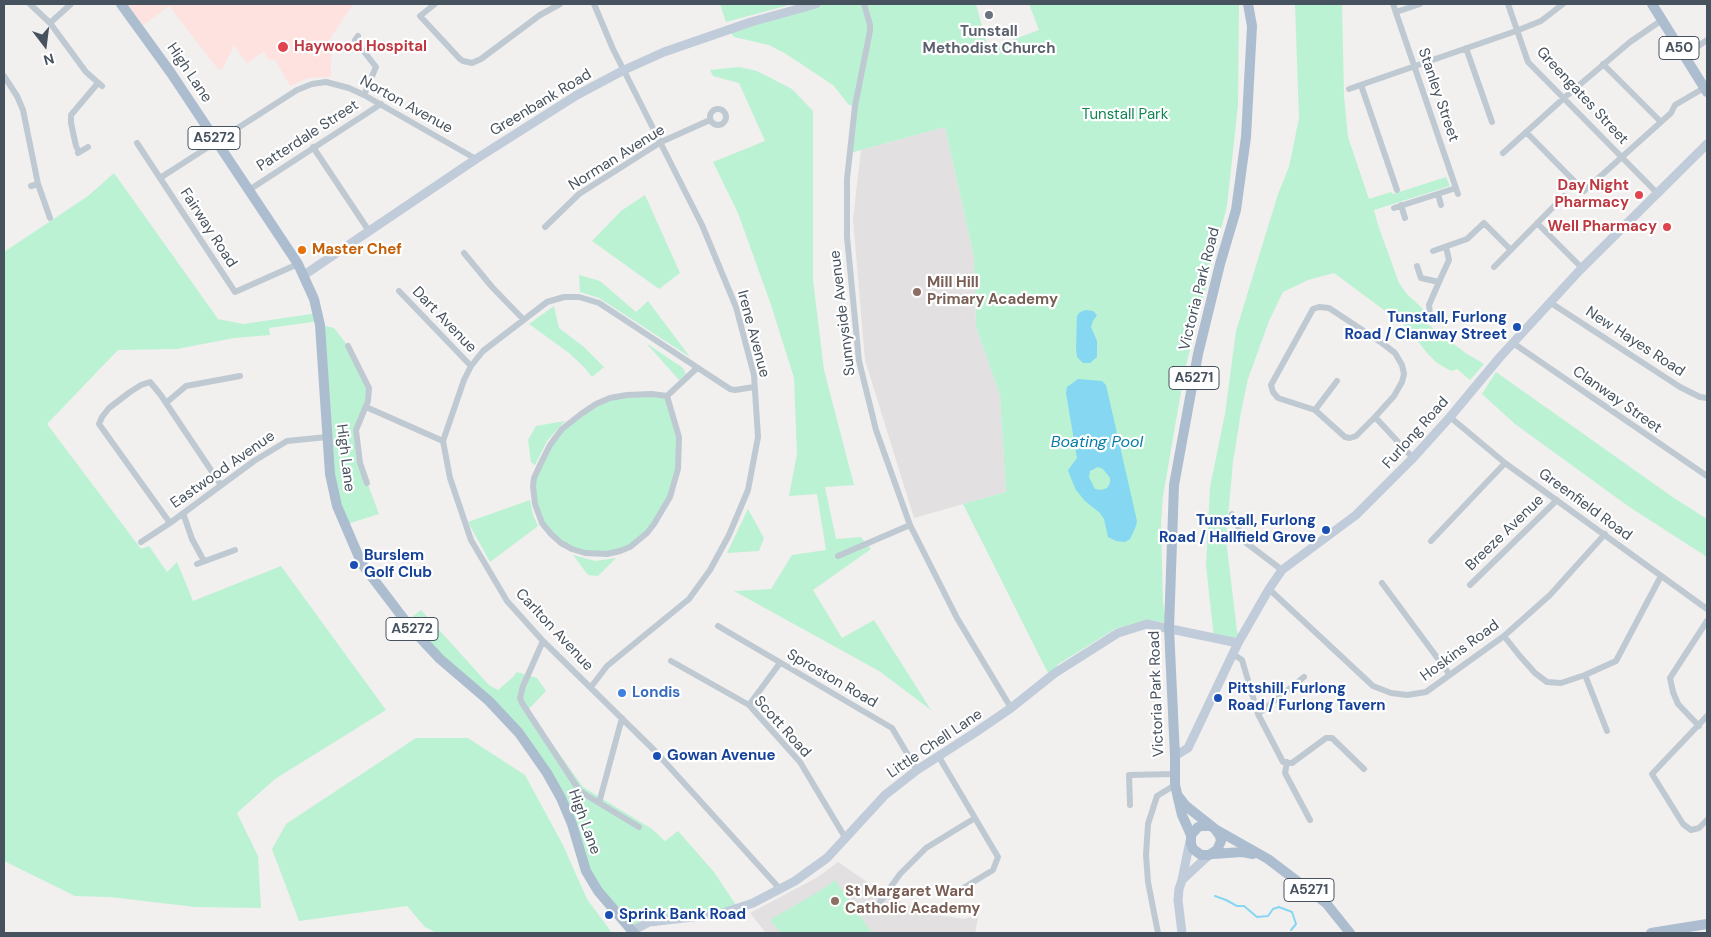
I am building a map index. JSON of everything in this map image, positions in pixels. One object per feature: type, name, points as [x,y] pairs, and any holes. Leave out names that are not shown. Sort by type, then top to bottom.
[{"type":"main road","name":"High Lane","points":[[121,4],[171,72],[304,275],[314,299],[320,325],[326,437],[330,474],[337,506],[344,526],[362,564],[410,628],[440,659],[489,701],[520,733],[561,798],[572,824],[586,871],[598,891],[633,932]]},
{"type":"main road","name":"Victoria Park Road","points":[[1190,838],[1182,815],[1175,784],[1176,756],[1170,628],[1174,485],[1198,354],[1220,264],[1236,210],[1246,137],[1252,26],[1248,4]]},
{"type":"main road","name":"A50","points":[[1652,4],[1706,90]]},
{"type":"main road","name":"A5271","points":[[1175,784],[1186,806],[1213,827],[1268,859],[1326,903],[1350,933]]},
{"type":"main road","points":[[1211,854],[1218,850],[1221,842],[1220,836],[1213,827],[1198,827],[1190,838],[1196,853],[1204,856],[1242,852],[1259,854]]},
{"type":"main road","points":[[1651,933],[1707,924]]},
{"type":"street","points":[[30,4],[50,22],[86,72],[100,85],[71,115],[78,153],[88,148]]},
{"type":"street","points":[[50,22],[71,4]]},
{"type":"street","points":[[434,4],[420,16],[460,59],[472,63],[481,59],[540,15],[560,4]]},
{"type":"street","name":"Irene Avenue","points":[[591,687],[607,666],[689,599],[710,570],[729,535],[748,490],[758,437],[754,375],[736,307],[702,225],[613,49],[594,4]]},
{"type":"street","name":"Greenbank Road","points":[[304,275],[476,159],[577,94],[664,52],[712,35],[816,4]]},
{"type":"street","name":"Sunnyside Avenue","points":[[864,4],[870,31],[854,106],[847,179],[847,237],[859,361],[876,430],[910,525],[957,618],[1012,708]]},
{"type":"street","name":"Stanley Street","points":[[1393,4],[1457,191],[1438,194]]},
{"type":"street","points":[[1396,12],[1420,4]]},
{"type":"street","name":"Greengates Street","points":[[1508,4],[1528,62],[1658,194]]},
{"type":"street","points":[[1348,90],[1516,31],[1540,21],[1562,4]]},
{"type":"street","points":[[1503,153],[1603,64],[1662,20]]},
{"type":"street","points":[[358,36],[355,40],[376,67],[364,95]]},
{"type":"street","points":[[1684,56],[1707,40]]},
{"type":"street","points":[[1466,48],[1492,122]]},
{"type":"street","points":[[1603,64],[1661,122]]},
{"type":"street","points":[[4,76],[18,96],[23,110],[38,184],[50,218]]},
{"type":"street","name":"Norton Avenue","points":[[160,178],[296,90],[312,84],[326,82],[349,88],[364,95],[476,159]]},
{"type":"street","points":[[1361,85],[1397,190]]},
{"type":"street","points":[[1526,133],[1584,191],[1671,113],[1675,105],[1706,90]]},
{"type":"street","name":"Patterdale Street","points":[[249,190],[381,104]]},
{"type":"street","name":"Norman Avenue","points":[[545,227],[578,194],[661,142],[710,120]]},
{"type":"street","name":"Fairway Road","points":[[137,143],[235,292],[298,264]]},
{"type":"street","name":"Furlong Road","points":[[1176,756],[1188,748],[1238,643],[1268,589],[1282,570],[1356,515],[1413,458],[1513,343],[1582,268],[1707,144]]},
{"type":"street","points":[[314,147],[369,231]]},
{"type":"street","points":[[31,186],[38,184]]},
{"type":"street","points":[[1394,208],[1438,194],[1441,205]]},
{"type":"street","points":[[1494,267],[1564,196]]},
{"type":"street","points":[[1401,205],[1405,218]]},
{"type":"street","points":[[1433,251],[1467,239],[1484,223],[1511,250]]},
{"type":"street","points":[[1537,223],[1582,268]]},
{"type":"street","points":[[1430,314],[1429,305],[1449,260],[1446,247]]},
{"type":"street","points":[[464,253],[492,287],[523,319]]},
{"type":"street","points":[[1417,266],[1421,278],[1439,282]]},
{"type":"street","name":"Dart Avenue","points":[[399,291],[471,366]]},
{"type":"street","name":"Carlton Avenue","points":[[754,387],[730,390],[599,303],[589,299],[564,296],[547,302],[483,351],[471,366],[464,380],[443,441],[450,478],[471,540],[508,601],[543,642],[654,750],[780,889]]},
{"type":"street","name":"New Hayes Road","points":[[1551,303],[1680,387],[1700,397],[1707,398]]},
{"type":"street","points":[[1323,307],[1348,320],[1382,342],[1395,353],[1402,365],[1404,374],[1402,382],[1394,396],[1375,417],[1356,436],[1345,437],[1315,410],[1278,398],[1273,392],[1271,385],[1313,310],[1323,307]]},
{"type":"street","name":"Clanway Street","points":[[1513,343],[1707,476]]},
{"type":"street","points":[[348,346],[369,388],[366,407],[356,430],[360,463],[367,483]]},
{"type":"street","points":[[667,396],[697,368]]},
{"type":"street","points":[[166,403],[186,386],[240,376]]},
{"type":"street","points":[[1315,410],[1337,381]]},
{"type":"street","points":[[170,523],[99,424],[109,408],[141,385],[150,382],[221,485]]},
{"type":"street","points":[[652,394],[667,396],[679,437],[679,456],[675,482],[666,506],[657,519],[639,540],[630,547],[620,551],[607,554],[585,554],[561,543],[542,523],[535,504],[534,478],[550,445],[562,429],[589,409],[610,398],[652,394]]},
{"type":"street","points":[[366,407],[443,441]]},
{"type":"street","points":[[1375,417],[1413,458]]},
{"type":"street","name":"Greenfield Road","points":[[1450,417],[1505,463],[1707,609]]},
{"type":"street","name":"Eastwood Avenue","points":[[141,542],[254,461],[287,441],[326,437]]},
{"type":"street","points":[[1431,541],[1505,463]]},
{"type":"street","name":"Breeze Avenue","points":[[1470,585],[1557,500]]},
{"type":"street","points":[[184,513],[192,539],[204,561]]},
{"type":"street","points":[[1232,514],[1245,542],[1282,570]]},
{"type":"street","points":[[838,556],[910,525]]},
{"type":"street","name":"Hoskins Road","points":[[1268,589],[1374,686],[1391,693],[1408,696],[1426,692],[1504,636],[1550,595],[1605,534]]},
{"type":"street","points":[[197,564],[235,550]]},
{"type":"street","points":[[1504,636],[1535,674],[1547,682],[1561,683],[1585,675],[1616,661],[1661,576]]},
{"type":"street","points":[[1382,583],[1450,675]]},
{"type":"street","points":[[1700,726],[1678,704],[1670,678],[1707,621]]},
{"type":"street","name":"Little Chell Lane","points":[[633,932],[649,922],[720,914],[753,903],[795,881],[827,858],[885,795],[917,770],[1012,708],[1055,673],[1118,633],[1147,624],[1238,643]]},
{"type":"street","name":"Sproston Road","points":[[718,626],[892,728],[917,770]]},
{"type":"street","points":[[543,642],[522,686],[520,698],[522,703],[580,790],[640,827]]},
{"type":"street","points":[[1234,654],[1242,660],[1258,714],[1283,762],[1292,763],[1326,738],[1332,738],[1364,769]]},
{"type":"street","name":"Scott Road","points":[[671,661],[749,705],[800,762],[846,839]]},
{"type":"street","points":[[749,705],[780,663]]},
{"type":"street","points":[[1585,675],[1607,731]]},
{"type":"street","points":[[1258,714],[1304,677]]},
{"type":"street","points":[[1707,716],[1700,726],[1652,774],[1683,824],[1691,830],[1699,828],[1707,820]]},
{"type":"street","points":[[599,802],[622,718]]},
{"type":"street","points":[[939,757],[998,857],[993,870],[960,890]]},
{"type":"street","points":[[1287,762],[1284,773],[1310,820]]},
{"type":"street","points":[[1130,805],[1129,776],[1175,784]]},
{"type":"street","points":[[1158,933],[1148,882],[1146,856],[1148,824],[1157,796],[1175,784]]},
{"type":"street","points":[[880,902],[900,874],[926,848],[975,818]]},
{"type":"street","points":[[1182,933],[1178,889],[1182,880],[1190,838]]},
{"type":"street","points":[[1182,880],[1211,854]]},
{"type":"shaded area","name":"Haywood Hospital","points":[[127,4],[353,4],[328,42],[332,55],[331,77],[308,78],[290,86],[275,60],[268,59],[263,51],[247,64],[234,45],[222,70],[218,69],[169,6],[143,25]]},
{"type":"shaded area","name":"Mill Hill Primary Academy","points":[[945,127],[974,257],[976,327],[1000,395],[1006,492],[914,518],[865,360],[853,219],[861,150]]},
{"type":"shaded area","name":"St Margaret Ward Catholic Academy","points":[[838,862],[889,897],[926,913],[965,919],[979,913],[975,933],[766,933],[750,913],[818,877]]},
{"type":"green space","points":[[720,4],[793,4],[726,22]]},
{"type":"green space","name":"Tunstall Park","points":[[818,4],[976,4],[988,49],[1039,30],[1029,4],[1239,4],[1238,105],[1227,206],[1185,369],[1163,496],[1161,523],[1163,603],[1166,621],[1147,620],[1115,629],[1057,665],[1059,671],[1051,677],[963,504],[1006,492],[1000,395],[976,327],[974,257],[945,127],[850,153],[854,106],[849,105],[833,85],[786,54],[769,45],[734,37],[728,30]]},
{"type":"green space","points":[[1295,4],[1342,4],[1344,96],[1348,137],[1369,199],[1391,192],[1393,194],[1446,177],[1450,186],[1374,210],[1399,283],[1406,293],[1427,313],[1421,319],[1467,354],[1484,364],[1470,380],[1457,369],[1451,371],[1437,363],[1407,327],[1334,273],[1308,280],[1283,292],[1269,321],[1248,379],[1233,462],[1226,539],[1237,631],[1240,640],[1214,638],[1206,566],[1210,487],[1225,414],[1236,331],[1278,194],[1289,167],[1299,118]]},
{"type":"green space","points":[[739,67],[757,71],[792,89],[813,111],[813,280],[824,370],[854,485],[825,487],[836,539],[861,537],[871,549],[813,590],[842,638],[874,620],[931,710],[879,671],[734,591],[771,589],[792,555],[826,550],[817,494],[789,496],[797,454],[794,378],[771,305],[738,213],[713,162],[765,141],[739,83],[713,76],[710,70]]},
{"type":"green space","points":[[114,173],[218,319],[243,324],[318,313],[319,321],[269,328],[270,335],[234,338],[177,349],[118,350],[47,424],[141,549],[149,546],[167,572],[177,562],[193,601],[281,566],[386,710],[275,779],[237,813],[258,856],[261,908],[195,907],[110,897],[75,896],[4,861],[4,252],[88,196]]},
{"type":"green space","points":[[645,195],[680,273],[659,289],[592,241],[621,211]]},
{"type":"green space","points":[[579,275],[600,281],[636,312],[648,301],[690,357],[599,298],[580,292]]},
{"type":"green space","points":[[554,306],[559,328],[584,347],[604,367],[592,377],[569,353],[529,324]]},
{"type":"green space","points":[[320,325],[334,328],[348,346],[369,388],[356,430],[364,474],[379,514],[344,525],[337,506]]},
{"type":"green space","points":[[646,343],[683,368],[686,374],[679,380]]},
{"type":"green space","points":[[1496,372],[1674,498],[1707,519],[1707,557],[1628,506],[1515,424],[1482,394]]},
{"type":"green space","points":[[667,396],[679,437],[678,469],[661,514],[630,547],[607,554],[572,549],[543,525],[533,486],[540,465],[564,428],[610,398]]},
{"type":"green space","points":[[565,421],[547,441],[535,465],[531,462],[528,440],[536,426]]},
{"type":"green space","points":[[530,500],[533,515],[538,526],[490,562],[468,522]]},
{"type":"green space","points":[[748,509],[764,538],[759,551],[727,553]]},
{"type":"green space","points":[[573,555],[595,561],[616,558],[598,576],[588,575]]},
{"type":"green space","points":[[421,610],[489,685],[498,690],[517,672],[537,678],[546,691],[528,710],[583,787],[652,829],[665,841],[678,831],[714,872],[738,908],[660,920],[632,931],[598,891],[572,824],[519,733],[440,659],[412,617]]},
{"type":"green space","points":[[416,738],[468,738],[525,775],[563,845],[587,899],[612,933],[437,933],[425,927],[407,906],[299,921],[272,849],[286,824]]},
{"type":"green space","points":[[835,880],[872,933],[781,933],[770,920],[823,889]]},
{"type":"water","points":[[1086,310],[1093,311],[1097,315],[1091,327],[1097,341],[1097,357],[1090,363],[1083,363],[1077,357],[1076,348],[1077,316],[1080,312]]},
{"type":"water","name":"Boating Pool","points":[[1078,379],[1102,381],[1106,385],[1137,521],[1130,539],[1125,542],[1116,541],[1108,537],[1104,519],[1076,490],[1070,476],[1068,470],[1077,458],[1066,393],[1067,387]],"holes":[[[1098,467],[1103,469],[1110,478],[1110,483],[1107,488],[1095,489],[1089,477],[1090,471]]]},
{"type":"waterway","points":[[1215,896],[1237,906],[1244,906],[1257,917],[1268,916],[1273,909],[1279,907],[1292,912],[1296,924],[1291,930]]},
{"type":"place","name":"Tunstall Methodist Church","points":[[989,15]]},
{"type":"place","name":"Haywood Hospital","points":[[283,47]]},
{"type":"place","name":"Day Night Pharmacy","points":[[1639,195]]},
{"type":"place","name":"Well Pharmacy","points":[[1667,227]]},
{"type":"place","name":"Master Chef","points":[[302,250]]},
{"type":"place","name":"Mill Hill Primary Academy","points":[[917,292]]},
{"type":"place","name":"Tunstall, Furlong Road / Clanway Street","points":[[1517,327]]},
{"type":"place","name":"Tunstall, Furlong Road / Hallfield Grove","points":[[1326,530]]},
{"type":"place","name":"Burslem Golf Club","points":[[354,565]]},
{"type":"place","name":"Londis","points":[[622,693]]},
{"type":"place","name":"Pittshill, Furlong Road / Furlong Tavern","points":[[1218,698]]},
{"type":"place","name":"Gowan Avenue","points":[[657,756]]},
{"type":"place","name":"St Margaret Ward Catholic Academy","points":[[835,901]]},
{"type":"place","name":"Sprink Bank Road","points":[[609,915]]}]
